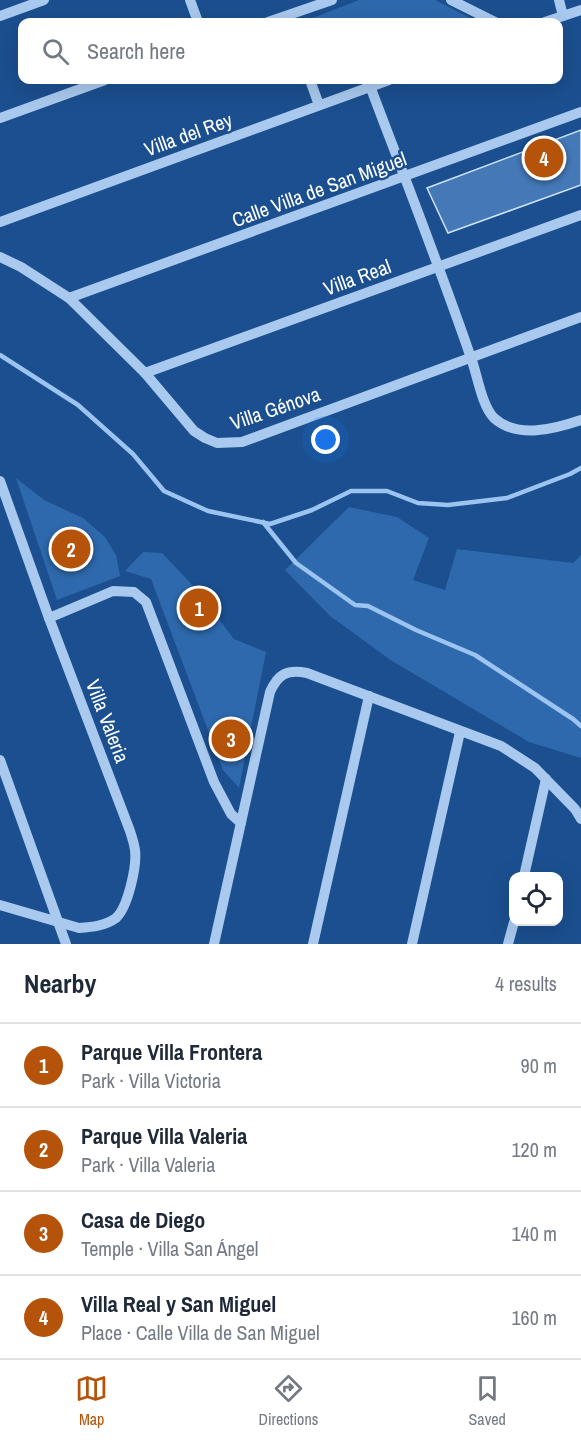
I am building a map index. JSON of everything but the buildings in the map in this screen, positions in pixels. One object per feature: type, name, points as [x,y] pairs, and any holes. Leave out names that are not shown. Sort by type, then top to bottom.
[{"type":"street","points":[[0,15],[44,0]]},
{"type":"street","points":[[190,0],[197,18]]},
{"type":"street","points":[[291,18],[332,0]]},
{"type":"street","points":[[451,0],[487,18]]},
{"type":"street","points":[[559,0],[563,16]]},
{"type":"street","points":[[557,18],[581,10]]},
{"type":"street","points":[[0,118],[94,84]]},
{"type":"street","points":[[311,84],[319,105]]},
{"type":"street","name":"Villa del Rey","points":[[0,222],[376,84]]},
{"type":"street","points":[[370,86],[471,356],[487,410],[495,419],[504,424],[522,429],[559,428],[581,420]]},
{"type":"street","name":"Calle Villa de San Miguel","points":[[69,298],[581,112]]},
{"type":"street","name":"Villa Real","points":[[145,373],[581,215]]},
{"type":"street","name":"Villa Génova","points":[[0,257],[21,267],[69,298],[145,373],[194,431],[217,443],[242,442],[581,317]]},
{"type":"street","name":"Villa Valeria","points":[[0,481],[130,831],[135,851],[127,897],[117,916],[106,923],[79,928],[0,904]]},
{"type":"street","points":[[49,618],[113,591],[134,592],[146,602],[214,782],[231,814],[242,823]]},
{"type":"street","points":[[214,944],[270,693],[275,681],[289,671],[307,673],[501,747],[518,756],[546,779],[575,809],[581,819]]},
{"type":"street","points":[[313,944],[369,696]]},
{"type":"street","points":[[412,944],[460,732]]},
{"type":"street","points":[[0,760],[66,944]]},
{"type":"street","points":[[525,872],[546,779]]},
{"type":"street","points":[[508,944],[512,926]]},
{"type":"shaded area","points":[[359,0],[435,0],[470,18],[313,18]]},
{"type":"shaded area","points":[[16,478],[44,500],[83,518],[105,537],[116,555],[120,576],[57,600]]},
{"type":"shaded area","points":[[349,507],[397,517],[429,538],[413,580],[445,590],[457,549],[573,563],[581,555],[581,758],[529,742],[392,661],[330,616],[285,570]]},
{"type":"shaded area","points":[[143,552],[162,553],[196,589],[234,639],[266,652],[239,788],[223,770],[151,579],[125,571]]},
{"type":"waterway","points":[[0,355],[78,405],[133,454],[164,491],[208,511],[270,524],[312,510],[351,491],[387,491],[418,503],[448,505],[507,498],[581,468]]},
{"type":"waterway","points":[[263,522],[296,563],[355,605],[368,606],[416,630],[475,655],[581,726]]},
{"type":"place","name":"Villa Real y San Miguel","points":[[544,158]]},
{"type":"place","name":"Parque Villa Valeria","points":[[71,549]]},
{"type":"place","name":"Parque Villa Frontera","points":[[199,608]]},
{"type":"place","name":"Casa de Diego","points":[[231,739]]}]
